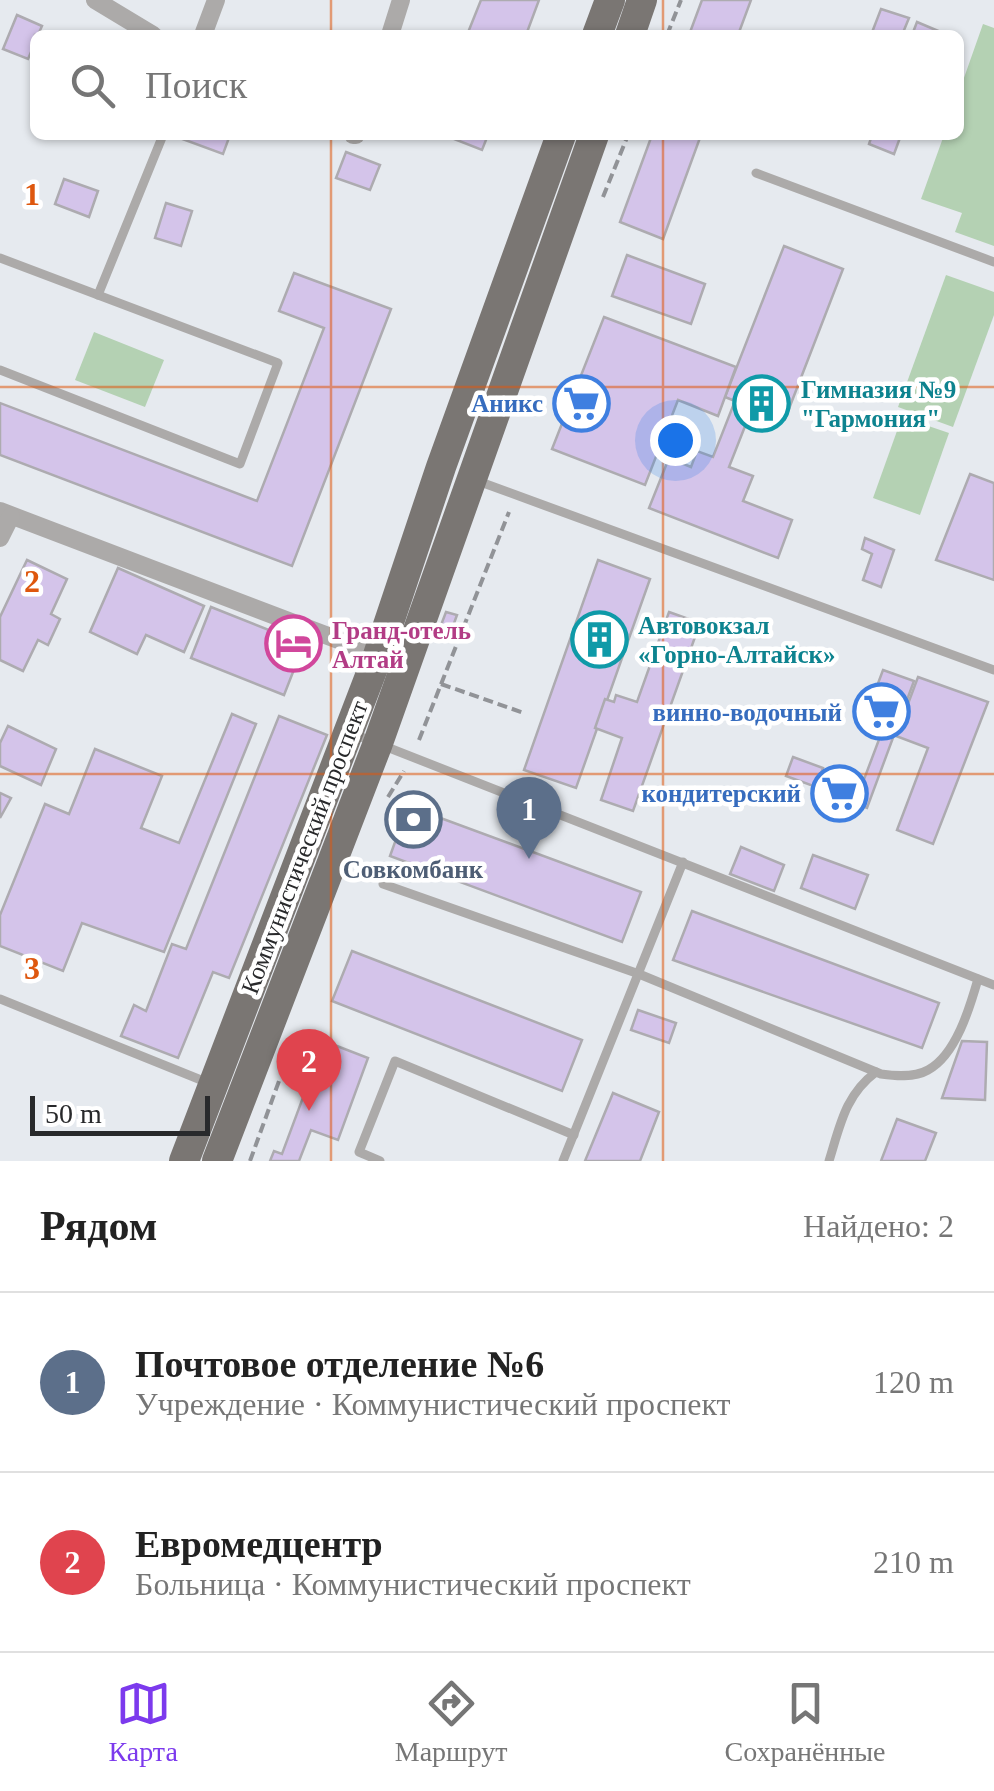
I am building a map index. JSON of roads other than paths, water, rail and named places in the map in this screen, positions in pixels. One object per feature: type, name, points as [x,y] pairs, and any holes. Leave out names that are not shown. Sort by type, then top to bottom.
[{"type":"main road","points":[[599,30],[610,0]]},
{"type":"main road","points":[[632,30],[642,0]]},
{"type":"main road","name":"Коммунистический проспект","points":[[184,1161],[378,655],[559,140]]},
{"type":"main road","name":"Коммунистический проспект","points":[[217,1161],[378,743],[592,140]]},
{"type":"street","points":[[95,0],[145,30]]},
{"type":"street","points":[[205,30],[216,0]]},
{"type":"street","points":[[392,30],[402,0]]},
{"type":"street","points":[[0,538],[6,514],[378,655]]},
{"type":"lane","points":[[98,294],[161,140]]},
{"type":"lane","points":[[756,173],[994,262]]},
{"type":"lane","points":[[0,258],[278,363],[240,464],[0,370]]},
{"type":"lane","points":[[441,468],[994,670]]},
{"type":"lane","points":[[348,732],[994,985]]},
{"type":"lane","points":[[563,1161],[682,862]]},
{"type":"lane","points":[[383,884],[639,974],[876,1072],[900,1076],[928,1070],[949,1051],[960,1033],[978,979]]},
{"type":"lane","points":[[0,999],[213,1084]]},
{"type":"lane","points":[[380,1161],[359,1152],[395,1061],[574,1135]]},
{"type":"lane","points":[[829,1161],[858,1086],[876,1072]]},
{"type":"place","name":"Аникс","points":[[582,403]]},
{"type":"place","name":"Гимназия №9 \"Гармония\"","points":[[762,403]]},
{"type":"place","name":"Автовокзал «Горно-Алтайск»","points":[[599,639]]},
{"type":"place","name":"Гранд-отель Алтай","points":[[293,644]]},
{"type":"place","name":"винно-водочный","points":[[881,712]]},
{"type":"place","name":"кондитерский","points":[[840,793]]},
{"type":"place","name":"Совкомбанк","points":[[413,820]]},
{"type":"place","name":"Почтовое отделение №6","points":[[529,859]]},
{"type":"place","name":"Евромедцентр","points":[[309,1111]]}]
